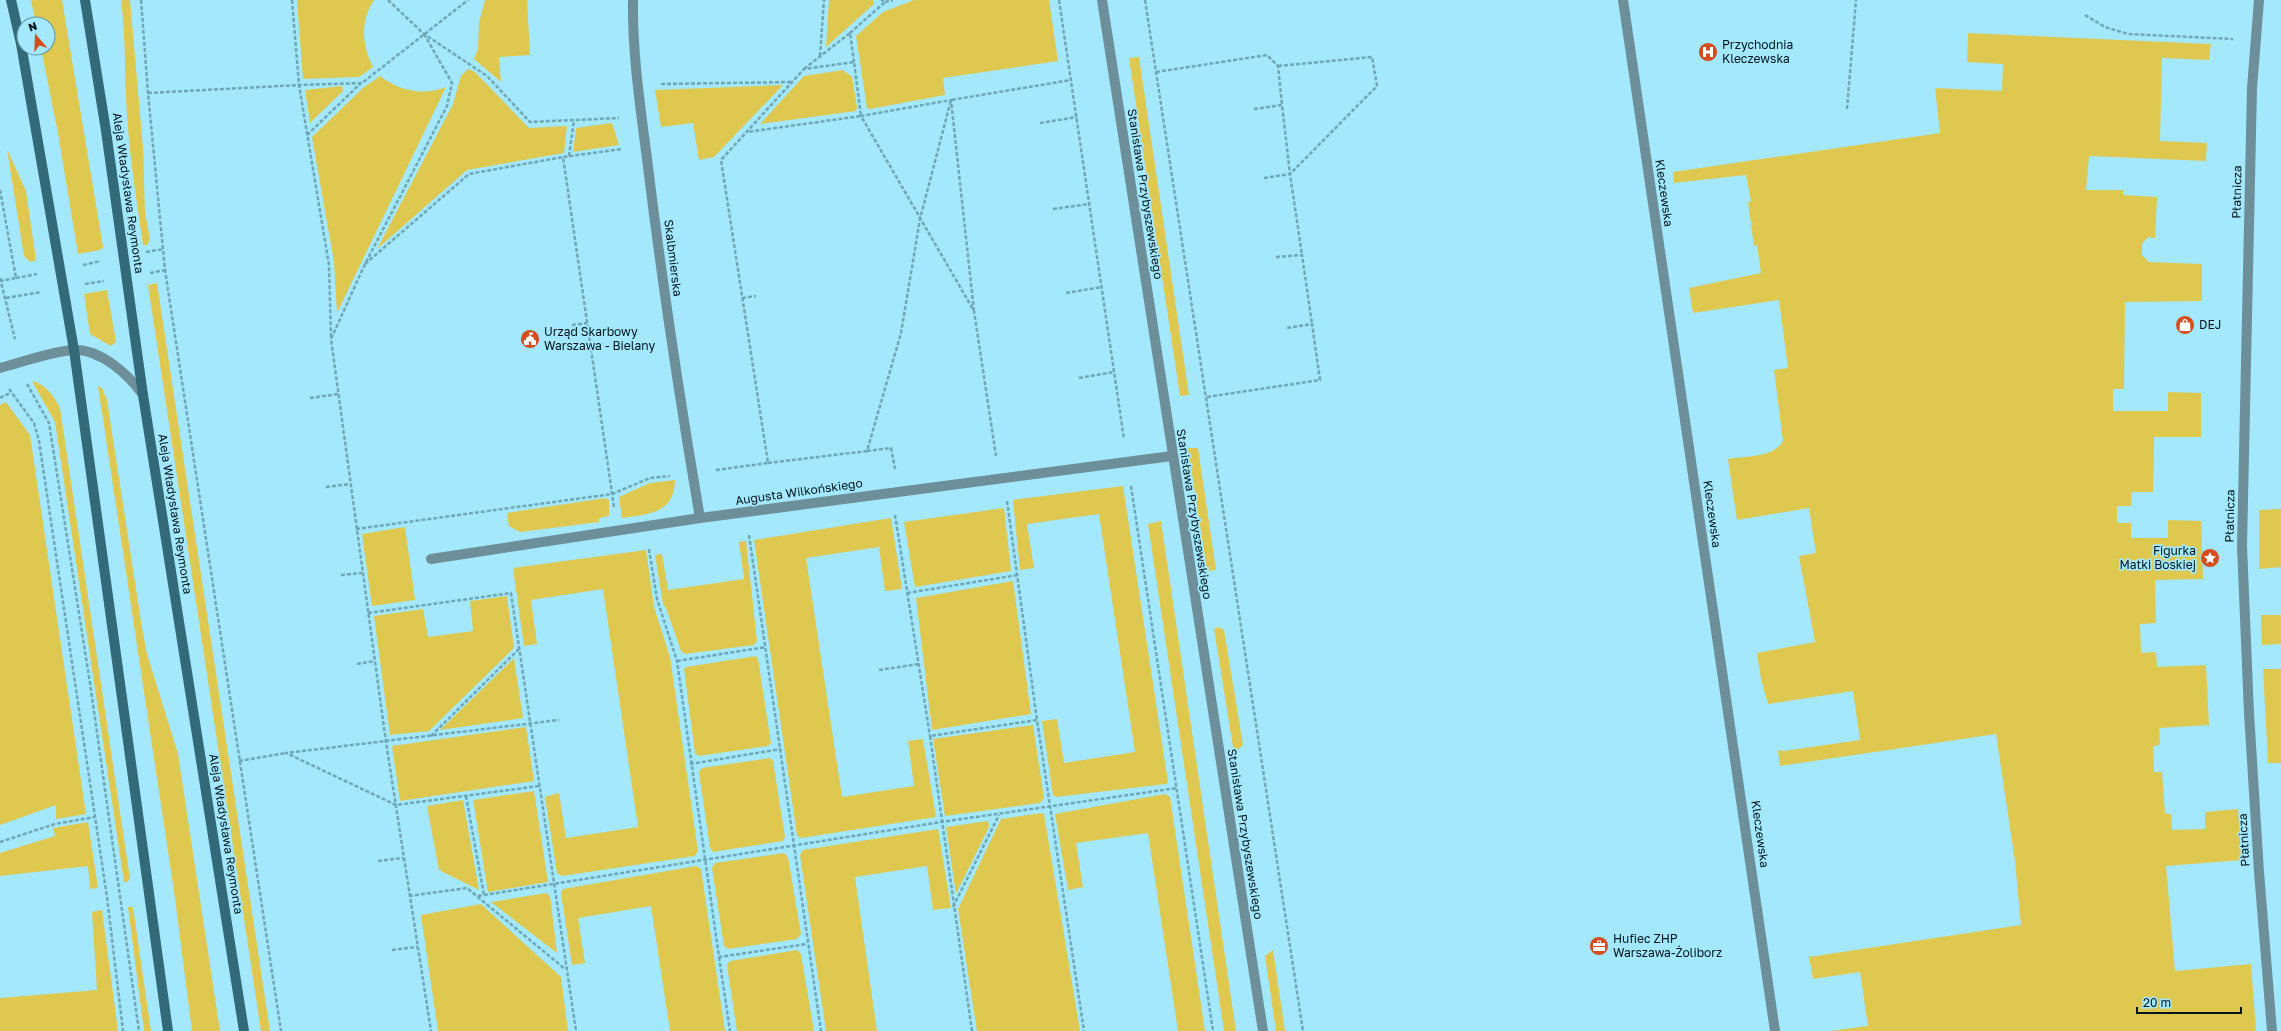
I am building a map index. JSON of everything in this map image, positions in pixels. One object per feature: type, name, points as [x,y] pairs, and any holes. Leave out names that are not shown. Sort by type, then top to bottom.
[{"type":"main road","points":[[11,0],[21,44],[74,350],[168,1031]]},
{"type":"main road","name":"Aleja Władysława Reymonta","points":[[84,0],[124,256],[143,395],[244,1031]]},
{"type":"street","name":"Skalbmierska","points":[[633,0],[632,25],[638,84],[666,311],[700,518]]},
{"type":"street","name":"Stanisława Przybyszewskiego","points":[[1102,0],[1263,1031]]},
{"type":"street","name":"Kleczewska","points":[[1623,0],[1775,1031]]},
{"type":"street","name":"Płatnicza","points":[[2259,0],[2252,88],[2242,546],[2256,832],[2272,1031]]},
{"type":"street","points":[[2,367],[74,350],[100,357],[113,364],[125,373],[143,395]]},
{"type":"street","name":"Augusta Wilkońskiego","points":[[431,559],[700,518],[1172,456]]},
{"type":"path","points":[[141,0],[148,93],[164,249],[239,761],[281,1031]]},
{"type":"path","points":[[292,0],[299,85],[329,265],[331,339],[356,529],[403,858],[431,1031]]},
{"type":"path","points":[[388,0],[424,34],[487,76],[530,122],[624,117]]},
{"type":"path","points":[[307,135],[362,83],[468,0]]},
{"type":"path","points":[[820,56],[824,0]]},
{"type":"path","points":[[881,0],[885,2]]},
{"type":"path","points":[[768,463],[721,160],[804,69],[850,33],[885,2],[894,0]]},
{"type":"path","points":[[1059,0],[1213,1031]]},
{"type":"path","points":[[1145,0],[1303,1031]]},
{"type":"path","points":[[1847,109],[1856,0]]},
{"type":"path","points":[[2085,15],[2105,27],[2128,34],[2256,40]]},
{"type":"path","points":[[850,33],[862,116],[974,311]]},
{"type":"path","points":[[331,339],[365,264],[446,106],[452,83],[424,34]]},
{"type":"path","points":[[1156,72],[1267,55],[1278,66],[1290,174],[1320,380],[1207,397]]},
{"type":"path","points":[[1264,178],[1290,174],[1377,86],[1372,57],[1278,66]]},
{"type":"path","points":[[804,69],[854,62]]},
{"type":"path","points":[[747,132],[862,116],[1071,80]]},
{"type":"path","points":[[638,84],[792,82]]},
{"type":"path","points":[[148,93],[362,83]]},
{"type":"path","points":[[356,529],[612,494],[650,478],[692,474],[867,451],[901,332],[920,219],[950,100]]},
{"type":"path","points":[[950,100],[974,311],[997,460]]},
{"type":"path","points":[[1254,109],[1282,106]]},
{"type":"path","points":[[1040,123],[1077,117]]},
{"type":"path","points":[[569,156],[574,120]]},
{"type":"path","points":[[365,264],[469,174],[569,156],[626,148]]},
{"type":"path","points":[[563,157],[618,530],[649,547],[657,599],[677,660],[690,764],[730,1031]]},
{"type":"path","points":[[0,190],[16,278]]},
{"type":"path","points":[[1053,209],[1089,204]]},
{"type":"path","points":[[139,1031],[90,683],[49,423],[28,386],[20,363],[0,280],[60,270],[164,249]]},
{"type":"path","points":[[1276,257],[1302,255]]},
{"type":"path","points":[[1066,293],[1102,287]]},
{"type":"path","points":[[742,298],[756,296]]},
{"type":"path","points":[[572,325],[587,323]]},
{"type":"path","points":[[1287,328],[1312,324]]},
{"type":"path","points":[[2,367],[10,393],[34,423],[39,441],[107,897],[123,1031]]},
{"type":"path","points":[[1079,378],[1114,372]]},
{"type":"path","points":[[0,398],[10,393]]},
{"type":"path","points":[[310,398],[338,394]]},
{"type":"path","points":[[1116,441],[1124,439]]},
{"type":"path","points":[[326,487],[350,484]]},
{"type":"path","points":[[1006,497],[1018,574],[1037,720],[1084,1031]]},
{"type":"path","points":[[902,511],[894,512],[930,736],[953,907],[972,1031]]},
{"type":"path","points":[[757,534],[749,536],[820,1031]]},
{"type":"path","points":[[342,575],[362,573]]},
{"type":"path","points":[[907,593],[1018,574]]},
{"type":"path","points":[[368,613],[511,593],[565,969],[576,1031]]},
{"type":"path","points":[[677,660],[766,647]]},
{"type":"path","points":[[430,736],[519,649]]},
{"type":"path","points":[[357,664],[375,661]]},
{"type":"path","points":[[879,670],[919,664]]},
{"type":"path","points":[[239,761],[286,753],[559,720]]},
{"type":"path","points":[[930,736],[1037,720]]},
{"type":"path","points":[[690,764],[780,749]]},
{"type":"path","points":[[286,753],[396,805],[539,786]]},
{"type":"path","points":[[478,896],[941,822],[1177,788]]},
{"type":"path","points":[[466,796],[484,895]]},
{"type":"path","points":[[953,907],[999,814]]},
{"type":"path","points":[[0,842],[55,824],[95,818]]},
{"type":"path","points":[[378,861],[403,858]]},
{"type":"path","points":[[409,896],[467,888],[565,969]]},
{"type":"path","points":[[719,957],[807,944]]},
{"type":"path","points":[[392,950],[417,947]]},
{"type":"shaded area","points":[[31,0],[62,0],[103,247],[100,250],[78,254],[58,133],[43,56],[56,56],[56,16],[34,16]]},
{"type":"shaded area","points":[[121,0],[130,0],[143,148],[145,213],[150,239],[147,245],[143,245],[130,153]]},
{"type":"shaded area","points":[[297,0],[374,0],[366,16],[364,33],[369,59],[373,67],[359,77],[303,79]]},
{"type":"shaded area","points":[[485,0],[527,0],[530,55],[499,57],[501,82],[474,59],[478,49],[479,23]]},
{"type":"shaded area","points":[[829,0],[873,0],[874,4],[826,47]]},
{"type":"shaded area","points":[[914,0],[1049,0],[1058,61],[943,78],[945,95],[870,109],[867,108],[856,36],[883,12]]},
{"type":"shaded area","points":[[1968,33],[2211,44],[2209,60],[2162,58],[2160,141],[2207,143],[2206,161],[2089,156],[2086,190],[2123,190],[2123,195],[2157,197],[2155,238],[2148,237],[2142,244],[2142,255],[2149,262],[2202,264],[2202,301],[2125,302],[2124,389],[2113,389],[2113,411],[2168,411],[2168,392],[2201,393],[2201,437],[2154,437],[2153,492],[2132,492],[2131,506],[2117,506],[2117,523],[2131,523],[2131,538],[2168,538],[2168,520],[2201,521],[2203,579],[2155,580],[2156,623],[2140,624],[2141,653],[2156,652],[2157,667],[2206,665],[2209,725],[2159,728],[2160,745],[2153,746],[2154,772],[2162,772],[2165,814],[2171,814],[2172,830],[2205,829],[2205,812],[2238,809],[2242,860],[2166,866],[2175,971],[2251,964],[2256,1031],[1830,1031],[1868,1026],[1860,972],[1813,979],[1809,957],[2021,925],[2015,861],[1996,734],[1780,766],[1778,750],[1784,751],[1860,740],[1853,691],[1768,704],[1761,679],[1757,653],[1815,642],[1799,556],[1816,553],[1809,508],[1737,520],[1728,459],[1758,455],[1773,451],[1779,447],[1783,441],[1774,370],[1788,368],[1779,300],[1693,313],[1689,288],[1761,273],[1757,245],[1754,246],[1751,225],[1754,224],[1751,223],[1748,202],[1751,201],[1746,175],[1674,183],[1673,172],[1940,133],[1935,88],[2002,91],[2003,64],[1967,62]]},
{"type":"shaded area","points":[[1139,57],[1189,395],[1180,396],[1129,58]]},
{"type":"shaded area","points":[[468,69],[475,72],[529,128],[567,126],[564,153],[467,170],[377,249],[453,104],[461,76]]},
{"type":"shaded area","points":[[843,70],[852,77],[857,107],[856,111],[760,124],[804,76]]},
{"type":"shaded area","points":[[380,76],[395,85],[412,90],[429,91],[446,87],[337,313],[334,262],[312,137],[363,88]]},
{"type":"shaded area","points":[[783,85],[714,157],[699,160],[693,123],[661,127],[655,90]]},
{"type":"shaded area","points":[[342,86],[343,91],[310,123],[305,90]]},
{"type":"shaded area","points":[[612,123],[619,145],[573,152],[576,128]]},
{"type":"shaded area","points":[[7,149],[26,191],[36,260],[30,262],[24,256]]},
{"type":"shaded area","points":[[157,283],[270,1031],[261,1031],[148,285]]},
{"type":"shaded area","points":[[107,290],[116,342],[111,346],[90,334],[84,294]]},
{"type":"shaded area","points":[[32,381],[49,391],[60,408],[130,879],[127,882],[124,882],[55,422]]},
{"type":"shaded area","points":[[98,386],[102,388],[107,400],[147,654],[178,754],[220,1031],[192,1031],[174,891]]},
{"type":"shaded area","points":[[6,402],[30,435],[86,814],[56,819],[56,805],[0,825],[0,405]]},
{"type":"shaded area","points":[[1188,448],[1198,448],[1216,570],[1207,571]]},
{"type":"shaded area","points":[[675,480],[674,491],[670,500],[665,506],[650,513],[622,518],[619,497],[650,483]]},
{"type":"shaded area","points":[[1123,486],[1168,782],[1166,784],[1056,797],[1053,795],[1042,721],[1057,719],[1064,763],[1135,752],[1099,514],[1027,524],[1034,568],[1020,570],[1013,500]]},
{"type":"shaded area","points":[[605,498],[609,500],[609,516],[599,518],[599,522],[520,532],[509,526],[507,513]]},
{"type":"shaded area","points":[[1004,508],[1011,571],[915,587],[904,522]]},
{"type":"shaded area","points":[[2281,509],[2281,567],[2259,569],[2259,510]]},
{"type":"shaded area","points":[[891,518],[902,589],[885,591],[879,547],[806,558],[842,797],[914,786],[908,741],[923,739],[936,817],[801,838],[797,835],[754,540]]},
{"type":"shaded area","points":[[1161,521],[1236,1031],[1224,1031],[1148,524]]},
{"type":"shaded area","points":[[405,527],[415,600],[372,606],[362,534]]},
{"type":"shaded area","points":[[746,541],[757,641],[754,645],[685,654],[681,651],[666,608],[663,604],[655,555],[662,554],[668,590],[744,579],[739,542]]},
{"type":"shaded area","points":[[646,550],[654,607],[670,657],[698,851],[695,856],[562,876],[557,873],[545,797],[559,793],[566,838],[638,827],[603,589],[531,600],[537,644],[524,646],[513,568]]},
{"type":"shaded area","points":[[1013,581],[1031,714],[932,730],[916,598]]},
{"type":"shaded area","points":[[507,596],[514,648],[429,731],[390,735],[374,616],[423,609],[428,637],[473,631],[470,601]]},
{"type":"shaded area","points":[[2261,615],[2281,615],[2281,644],[2262,645]]},
{"type":"shaded area","points":[[1218,627],[1224,630],[1243,745],[1234,753],[1214,629]]},
{"type":"shaded area","points":[[756,656],[758,659],[771,743],[768,746],[699,756],[695,753],[684,669],[686,667]]},
{"type":"shaded area","points":[[514,658],[523,718],[440,730]]},
{"type":"shaded area","points":[[2263,669],[2281,669],[2281,763],[2268,763]]},
{"type":"shaded area","points":[[1033,725],[1044,798],[1040,803],[945,816],[933,739]]},
{"type":"shaded area","points":[[526,727],[534,781],[400,801],[392,746]]},
{"type":"shaded area","points":[[770,758],[773,761],[785,837],[783,841],[713,852],[710,848],[699,772],[702,768]]},
{"type":"shaded area","points":[[534,791],[548,882],[488,892],[473,800]]},
{"type":"shaded area","points":[[1165,794],[1170,797],[1205,1031],[1178,1031],[1148,833],[1076,843],[1083,887],[1068,890],[1055,814]]},
{"type":"shaded area","points":[[463,800],[479,890],[439,870],[427,806]]},
{"type":"shaded area","points":[[1042,813],[1044,814],[1080,1031],[977,1031],[958,909],[1001,819]]},
{"type":"shaded area","points":[[988,821],[989,827],[956,894],[946,827]]},
{"type":"shaded area","points":[[88,822],[98,888],[90,889],[88,866],[0,876],[0,853],[55,836],[53,828]]},
{"type":"shaded area","points":[[938,829],[951,908],[933,910],[927,866],[855,877],[877,1031],[826,1031],[800,855],[803,850]]},
{"type":"shaded area","points":[[784,853],[788,857],[801,934],[797,939],[728,949],[724,946],[712,868],[715,863]]},
{"type":"shaded area","points":[[696,866],[701,869],[725,1031],[670,1031],[651,906],[578,918],[585,963],[572,965],[561,893],[563,889]]},
{"type":"shaded area","points":[[546,893],[550,896],[557,953],[491,902]]},
{"type":"shaded area","points":[[481,904],[561,977],[568,1031],[438,1031],[421,915]]},
{"type":"shaded area","points":[[128,907],[133,907],[151,1031],[144,1031]]},
{"type":"shaded area","points":[[102,910],[118,1031],[0,1031],[0,998],[97,990],[92,912]]},
{"type":"shaded area","points":[[797,950],[801,954],[814,1031],[737,1031],[727,965],[730,961]]},
{"type":"shaded area","points":[[1273,950],[1285,1031],[1276,1031],[1265,956]]},
{"type":"place","name":"Przychodnia Kleczewska","points":[[1708,52]]},
{"type":"place","name":"DEJ","points":[[2185,325]]},
{"type":"place","name":"Urząd Skarbowy Warszawa - Bielany","points":[[530,339]]},
{"type":"place","name":"Figurka Matki Boskiej","points":[[2210,558]]},
{"type":"place","name":"Hufiec ZHP Warszawa-Żoliborz","points":[[1599,946]]}]
